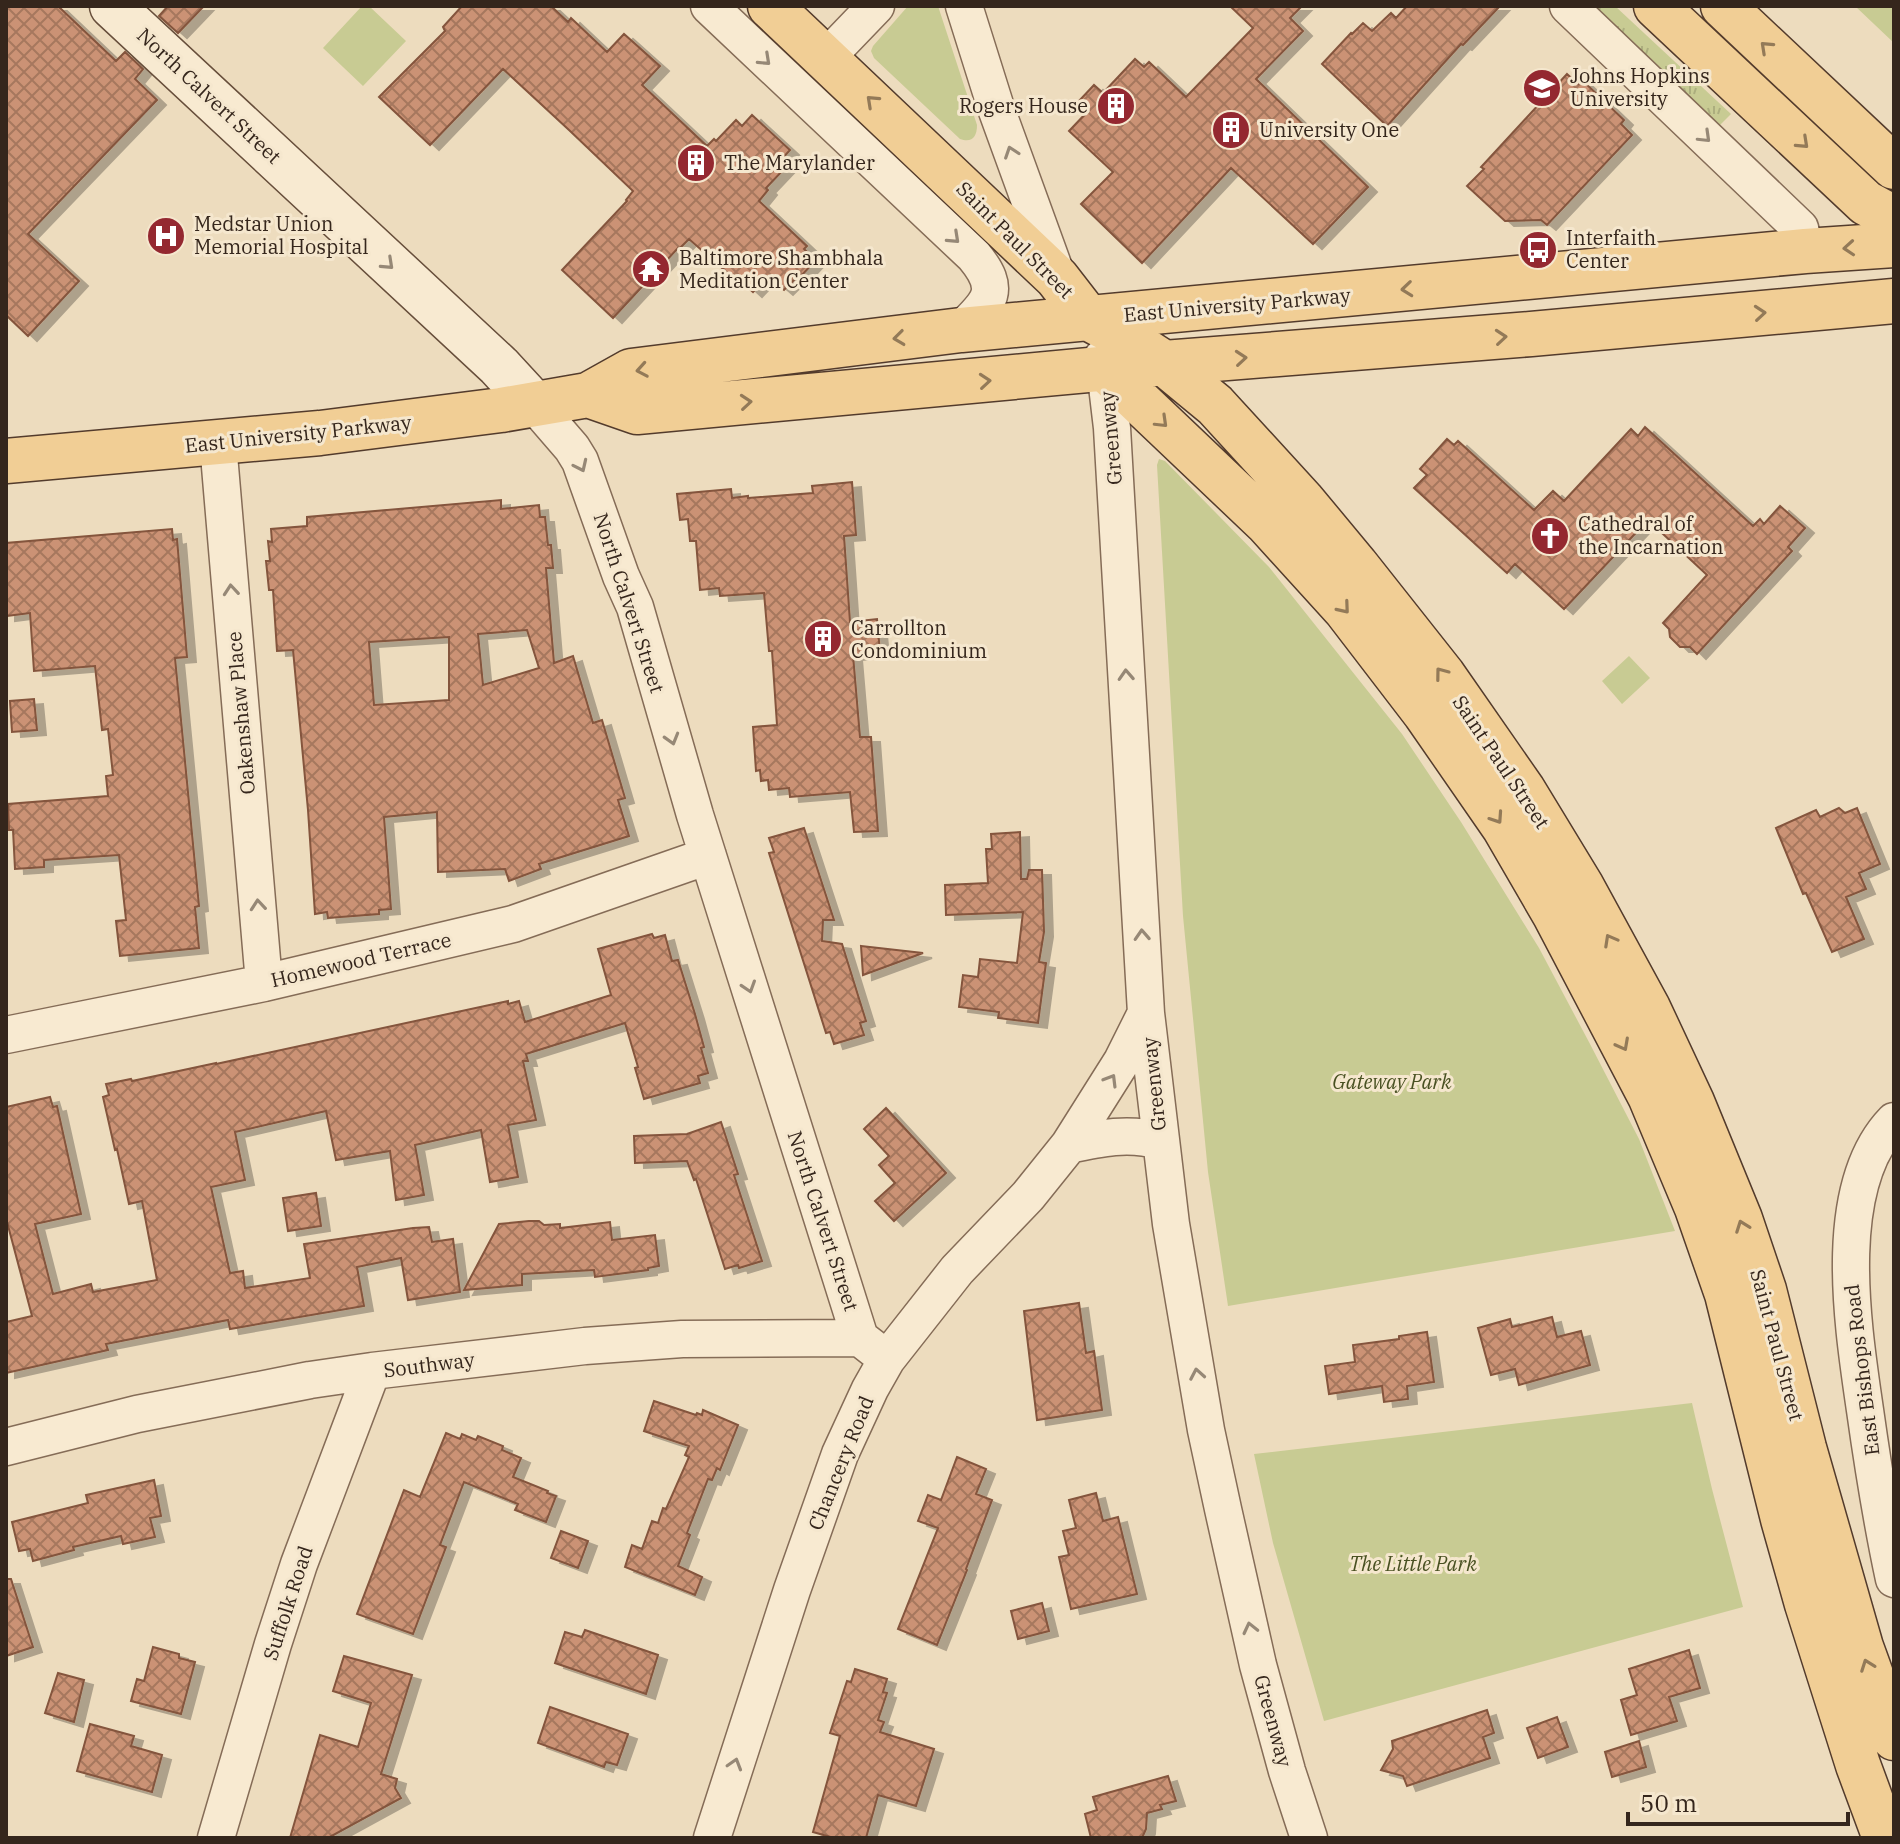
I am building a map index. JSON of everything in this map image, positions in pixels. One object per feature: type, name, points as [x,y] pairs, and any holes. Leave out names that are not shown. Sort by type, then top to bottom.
[{"type":"main road","name":"North Calvert Street","points":[[112,6],[488,356],[534,404]]},
{"type":"main road","name":"Saint Paul Street","points":[[770,6],[1057,278],[1088,318],[1164,363],[1215,405],[1302,500],[1356,565],[1443,675],[1523,790],[1582,887],[1648,1008],[1692,1102],[1740,1219],[1764,1290],[1804,1448],[1861,1647],[1894,1738]]},
{"type":"main road","points":[[1656,6],[1866,203],[1894,218]]},
{"type":"main road","points":[[1723,6],[1894,167]]},
{"type":"main road","name":"East University Parkway","points":[[6,461],[335,431],[534,404],[588,395],[631,371],[961,330],[1894,245]]},
{"type":"main road","name":"East University Parkway","points":[[588,395],[637,412],[1164,363],[1894,301]]},
{"type":"main road","name":"Saint Paul Street","points":[[1105,369],[1267,523],[1346,610],[1425,713],[1504,827],[1555,915],[1650,1096],[1697,1208],[1727,1294],[1807,1604],[1858,1765],[1890,1837]]},
{"type":"street","name":"Saint Paul Street","points":[[709,6],[974,256],[986,271],[990,283],[989,295],[983,309],[961,330]]},
{"type":"street","points":[[826,58],[876,6]]},
{"type":"street","points":[[964,6],[1001,124],[1057,278]]},
{"type":"street","points":[[1568,6],[1800,228],[1805,251]]},
{"type":"street","name":"Greenway","points":[[1088,318],[1105,369],[1112,428],[1146,1013],[1171,1224],[1204,1416],[1258,1665],[1309,1838]]},
{"type":"street","name":"North Calvert Street","points":[[534,404],[572,448],[589,482],[621,576],[635,607],[708,856],[873,1348]]},
{"type":"street","name":"Oakenshaw Place","points":[[218,443],[264,983]]},
{"type":"street","name":"Homewood Terrace","points":[[6,1035],[264,983],[513,924],[708,856]]},
{"type":"street","name":"Chancery Road","points":[[712,1838],[783,1618],[840,1454],[855,1420],[873,1348],[957,1270],[1028,1196],[1069,1145],[1122,1061],[1146,1013]]},
{"type":"street","name":"East Bishops Road","points":[[1894,1121],[1884,1131],[1869,1157],[1859,1188],[1850,1282],[1855,1343],[1876,1492],[1894,1579]]},
{"type":"street","points":[[1069,1145],[1125,1136],[1160,1141]]},
{"type":"street","name":"Southway","points":[[6,1447],[137,1414],[310,1380],[585,1346],[682,1339],[873,1348]]},
{"type":"street","name":"Suffolk Road","points":[[216,1838],[299,1564],[372,1371]]},
{"type":"green space","points":[[362,6],[369,6],[406,41],[363,86],[323,48]]},
{"type":"green space","points":[[908,6],[938,6],[977,125],[975,136],[971,139],[960,139],[874,58],[871,51],[873,46]]},
{"type":"green space","points":[[1586,6],[1615,6],[1731,114],[1717,128]]},
{"type":"green space","points":[[1855,6],[1894,6],[1894,43]]},
{"type":"green space","name":"Gateway Park","points":[[1159,459],[1165,461],[1269,567],[1402,734],[1461,822],[1539,948],[1590,1044],[1639,1139],[1675,1231],[1228,1306],[1208,1172],[1183,916]]},
{"type":"green space","points":[[1629,656],[1650,678],[1622,704],[1602,681]]},
{"type":"green space","name":"The Little Park","points":[[1692,1403],[1743,1607],[1324,1721],[1273,1543],[1254,1454]]},
{"type":"building","points":[[6,6],[58,6],[116,61],[125,52],[143,69],[135,79],[157,100],[28,234],[79,281],[28,336],[6,315]]},
{"type":"building","points":[[168,6],[204,6],[178,33],[159,16]]},
{"type":"building","name":"The Marylander","points":[[462,6],[551,6],[568,22],[571,18],[607,52],[624,34],[660,66],[642,85],[707,146],[736,120],[742,126],[752,115],[790,150],[780,161],[786,167],[766,188],[768,190],[759,201],[807,246],[804,249],[816,260],[784,290],[768,276],[753,292],[689,239],[613,318],[562,270],[633,191],[569,130],[503,69],[430,145],[379,97],[445,31],[443,27]]},
{"type":"building","name":"University One","points":[[1230,6],[1302,6],[1290,18],[1303,31],[1256,79],[1368,187],[1313,244],[1231,168],[1142,263],[1081,204],[1113,172],[1069,131],[1089,110],[1079,101],[1094,85],[1103,93],[1135,59],[1144,67],[1149,62],[1186,97],[1253,28]]},
{"type":"building","points":[[1407,6],[1500,6],[1387,126],[1322,64],[1363,23],[1372,31],[1391,13],[1396,18]]},
{"type":"building","points":[[1567,74],[1578,84],[1582,80],[1624,120],[1621,124],[1632,135],[1547,225],[1541,220],[1505,221],[1467,186]]},
{"type":"building","name":"Cathedral of the Incarnation","points":[[1645,427],[1753,526],[1760,519],[1764,524],[1780,506],[1805,528],[1788,547],[1792,551],[1697,654],[1690,647],[1680,647],[1663,623],[1707,575],[1648,520],[1564,609],[1515,564],[1507,573],[1414,488],[1427,475],[1420,469],[1447,439],[1454,445],[1458,441],[1534,510],[1553,491],[1564,501],[1631,429],[1638,436]]},
{"type":"building","name":"Carrollton Condominium","points":[[852,482],[856,535],[844,536],[850,622],[877,619],[880,652],[853,655],[860,737],[871,737],[878,831],[854,832],[850,792],[790,797],[789,788],[769,790],[768,780],[761,781],[760,770],[756,771],[753,727],[777,725],[764,593],[720,596],[719,588],[700,590],[696,541],[690,541],[688,519],[680,520],[677,494],[731,489],[732,498],[748,498],[813,493],[812,486]]},
{"type":"building","points":[[501,500],[501,509],[539,505],[540,517],[545,517],[548,545],[551,545],[553,568],[546,568],[554,663],[573,656],[593,723],[602,720],[625,798],[618,800],[629,836],[539,864],[541,869],[509,881],[505,869],[438,872],[437,812],[384,817],[391,909],[379,910],[379,914],[328,918],[327,912],[315,914],[293,650],[277,651],[273,590],[269,590],[266,561],[270,561],[268,541],[272,542],[271,529],[307,526],[307,517]],"holes":[[[527,630],[539,668],[483,685],[478,634]],[[449,637],[449,700],[374,705],[369,642]]]},
{"type":"building","points":[[172,529],[173,540],[177,539],[187,657],[175,658],[199,906],[195,907],[199,948],[120,956],[116,921],[126,920],[119,855],[44,860],[44,867],[15,869],[8,804],[108,796],[106,776],[113,775],[108,729],[102,730],[95,666],[34,671],[30,613],[6,616],[6,543]]},
{"type":"building","points":[[34,699],[37,730],[12,732],[10,701]]},
{"type":"building","points":[[1839,808],[1845,813],[1857,808],[1880,864],[1859,873],[1866,889],[1846,897],[1864,939],[1832,952],[1806,893],[1803,894],[1776,828],[1816,810],[1820,817]]},
{"type":"building","points":[[804,828],[834,920],[823,920],[822,941],[842,944],[866,1021],[860,1023],[864,1035],[834,1044],[830,1032],[826,1033],[769,853],[774,852],[769,838]]},
{"type":"building","points":[[1020,832],[1021,879],[1027,879],[1029,870],[1042,870],[1044,932],[1039,962],[1046,963],[1038,1023],[998,1018],[999,1012],[959,1007],[963,975],[978,977],[980,959],[1017,963],[1023,912],[946,915],[945,885],[988,883],[986,849],[992,849],[991,834]]},
{"type":"building","points":[[652,934],[654,938],[665,935],[672,961],[678,960],[704,1047],[701,1048],[708,1073],[698,1076],[700,1083],[644,1099],[625,1023],[526,1054],[528,1061],[523,1061],[536,1120],[508,1125],[518,1177],[490,1182],[481,1130],[415,1145],[424,1195],[396,1200],[390,1151],[336,1160],[326,1111],[235,1132],[245,1180],[211,1187],[230,1273],[243,1271],[245,1288],[310,1278],[304,1244],[429,1227],[432,1242],[453,1239],[460,1292],[408,1300],[401,1258],[357,1267],[364,1306],[230,1329],[228,1320],[106,1344],[108,1350],[6,1373],[6,1322],[32,1316],[6,1218],[6,1107],[50,1097],[53,1107],[57,1106],[81,1214],[35,1224],[53,1294],[91,1284],[93,1292],[157,1280],[142,1201],[129,1204],[103,1097],[109,1095],[106,1084],[216,1064],[508,1001],[508,1004],[519,1001],[525,1022],[611,995],[598,949]]},
{"type":"building","points":[[861,946],[923,953],[863,975]]},
{"type":"building","points":[[886,1108],[946,1173],[894,1221],[875,1201],[895,1183],[879,1165],[889,1156],[864,1129]]},
{"type":"building","points":[[721,1122],[738,1174],[734,1175],[762,1261],[739,1268],[738,1265],[725,1269],[696,1179],[687,1161],[635,1163],[634,1136],[687,1134]]},
{"type":"building","points":[[316,1193],[321,1226],[288,1231],[283,1198]]},
{"type":"building","points":[[539,1221],[544,1225],[560,1224],[560,1228],[610,1222],[612,1240],[655,1235],[659,1266],[595,1277],[594,1270],[522,1274],[522,1285],[464,1290],[499,1224]]},
{"type":"building","points":[[1079,1303],[1086,1353],[1094,1351],[1102,1410],[1037,1420],[1024,1311]]},
{"type":"building","points":[[1552,1317],[1557,1337],[1581,1331],[1590,1365],[1519,1385],[1515,1369],[1491,1375],[1478,1328],[1510,1319],[1512,1327]]},
{"type":"building","points":[[1427,1332],[1434,1382],[1407,1386],[1408,1399],[1384,1402],[1382,1386],[1329,1394],[1325,1366],[1355,1362],[1353,1345]]},
{"type":"building","points":[[654,1401],[696,1415],[702,1415],[703,1410],[738,1425],[720,1470],[717,1468],[712,1480],[708,1479],[678,1566],[702,1577],[695,1595],[625,1567],[632,1545],[642,1549],[652,1521],[658,1523],[689,1457],[685,1455],[689,1446],[644,1431]]},
{"type":"building","points":[[446,1433],[460,1439],[462,1434],[476,1440],[478,1436],[503,1446],[502,1450],[521,1458],[513,1477],[556,1496],[546,1522],[515,1510],[518,1504],[464,1482],[440,1545],[446,1547],[413,1634],[357,1614],[404,1490],[420,1497]]},
{"type":"building","points":[[957,1457],[986,1469],[976,1494],[992,1500],[937,1645],[898,1629],[938,1528],[918,1521],[928,1495],[941,1500]]},
{"type":"building","points":[[154,1480],[161,1516],[150,1518],[155,1537],[123,1544],[121,1536],[73,1547],[74,1550],[33,1561],[30,1549],[19,1551],[12,1522],[88,1503],[86,1495]]},
{"type":"building","points":[[1096,1493],[1103,1521],[1118,1517],[1137,1594],[1071,1609],[1059,1557],[1069,1555],[1063,1531],[1076,1528],[1069,1500]]},
{"type":"building","points":[[561,1531],[588,1541],[578,1568],[551,1558]]},
{"type":"building","points":[[6,1579],[11,1579],[33,1647],[6,1656]]},
{"type":"building","points":[[1042,1603],[1049,1631],[1018,1639],[1011,1611]]},
{"type":"building","points":[[585,1630],[658,1655],[646,1694],[555,1663],[565,1632],[582,1637]]},
{"type":"building","points":[[153,1647],[195,1662],[181,1714],[131,1701],[137,1679],[144,1681]]},
{"type":"building","points":[[1689,1650],[1700,1688],[1669,1697],[1677,1721],[1631,1735],[1621,1700],[1637,1695],[1629,1669]]},
{"type":"building","points":[[344,1656],[412,1675],[381,1774],[397,1779],[395,1788],[401,1798],[328,1838],[290,1838],[320,1735],[358,1747],[371,1703],[333,1691]]},
{"type":"building","points":[[855,1669],[887,1679],[883,1692],[887,1693],[878,1720],[884,1722],[880,1732],[934,1749],[916,1806],[878,1795],[866,1838],[834,1838],[813,1832],[840,1736],[830,1733],[847,1681],[851,1682]]},
{"type":"building","points":[[58,1673],[84,1680],[74,1722],[45,1713]]},
{"type":"building","points":[[550,1707],[628,1734],[617,1765],[606,1762],[604,1767],[538,1743]]},
{"type":"building","points":[[1487,1710],[1494,1733],[1483,1737],[1490,1758],[1407,1786],[1403,1776],[1381,1770],[1393,1749],[1392,1741]]},
{"type":"building","points":[[1557,1717],[1568,1747],[1538,1758],[1527,1728]]},
{"type":"building","points":[[90,1724],[134,1736],[131,1746],[162,1755],[152,1792],[77,1771]]},
{"type":"building","points":[[1639,1741],[1646,1767],[1612,1777],[1605,1752]]},
{"type":"building","points":[[1168,1776],[1176,1801],[1160,1805],[1162,1809],[1147,1813],[1142,1838],[1091,1838],[1085,1814],[1097,1810],[1093,1797]]},
{"type":"place","name":"Johns Hopkins University","points":[[1542,88]]},
{"type":"place","name":"Rogers House","points":[[1116,106]]},
{"type":"place","name":"University One","points":[[1231,130]]},
{"type":"place","name":"The Marylander","points":[[696,163]]},
{"type":"place","name":"Medstar Union Memorial Hospital","points":[[166,236]]},
{"type":"place","name":"Interfaith Center","points":[[1538,250]]},
{"type":"place","name":"Baltimore Shambhala Meditation Center","points":[[651,269]]},
{"type":"place","name":"Cathedral of the Incarnation","points":[[1550,536]]},
{"type":"place","name":"Carrollton Condominium","points":[[823,639]]}]
